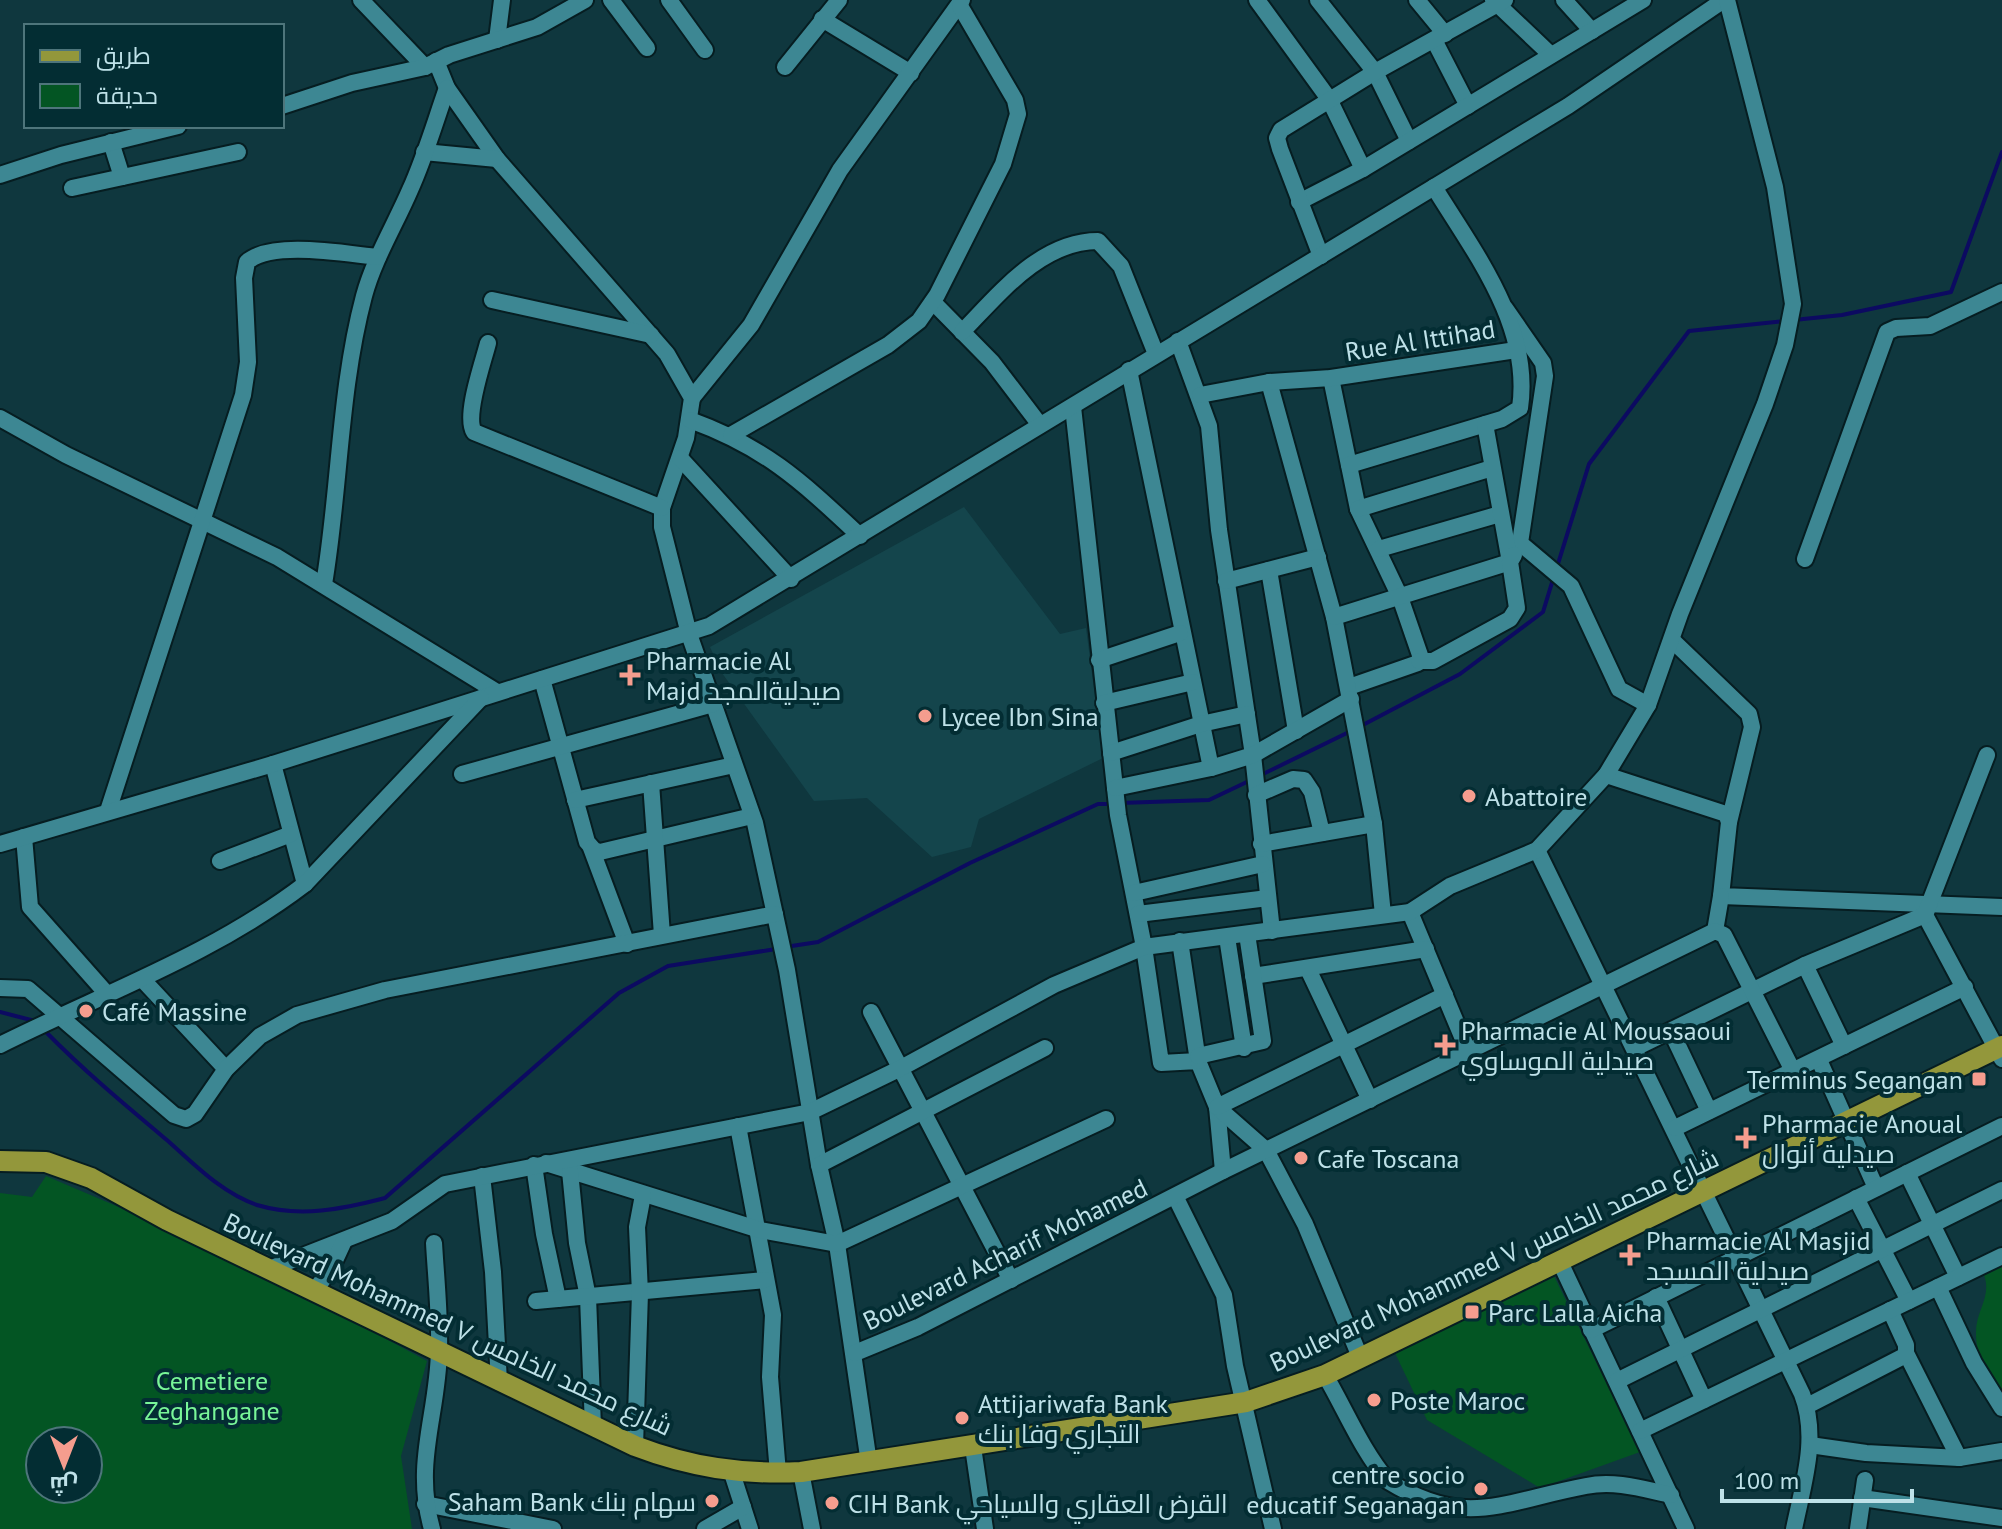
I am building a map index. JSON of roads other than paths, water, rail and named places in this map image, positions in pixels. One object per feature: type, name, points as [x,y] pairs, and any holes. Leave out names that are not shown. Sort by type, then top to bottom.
[{"type":"main road","name":"Boulevard Mohammed V شارع محمد الخامس","points":[[0,1161],[46,1162],[68,1168],[499,1382],[635,1446],[678,1461],[732,1473],[801,1472],[1246,1402],[1325,1375],[1704,1190],[2000,1051]]},
{"type":"street","points":[[361,0],[431,64],[497,159],[680,372],[692,398],[680,458],[662,508],[662,527],[689,634],[752,816],[775,914],[819,1165],[837,1244],[869,1463]]},
{"type":"street","points":[[497,40],[502,0]]},
{"type":"street","points":[[284,105],[352,83],[431,64],[537,27],[585,0]]},
{"type":"street","points":[[611,0],[647,48]]},
{"type":"street","points":[[669,0],[705,50]]},
{"type":"street","points":[[1257,0],[1329,99],[1363,169]]},
{"type":"street","points":[[1318,0],[1375,72],[1409,141]]},
{"type":"street","points":[[1417,0],[1440,37],[1468,106]]},
{"type":"street","points":[[1564,0],[1592,31]]},
{"type":"street","points":[[0,844],[273,764],[689,634],[791,579],[1129,370],[1568,106],[1725,0],[1775,187],[1793,304],[1785,345],[1648,705],[1606,775],[1537,850],[1450,886],[1410,912],[1144,947],[1054,985],[901,1068],[810,1112],[445,1184],[392,1221],[272,1268]]},
{"type":"street","points":[[1321,256],[1299,202],[1278,136],[1287,125],[1499,1],[1551,55]]},
{"type":"street","points":[[1299,202],[1363,169],[1639,1]]},
{"type":"street","points":[[692,398],[751,325],[840,170],[961,3],[1015,100],[1018,114],[1003,164],[933,302],[903,336],[731,435]]},
{"type":"street","points":[[785,67],[829,7],[911,73]]},
{"type":"street","points":[[324,584],[336,515],[345,400],[365,291],[424,152],[447,88]]},
{"type":"street","points":[[0,175],[163,128]]},
{"type":"street","points":[[111,142],[122,177]]},
{"type":"street","points":[[72,188],[238,152]]},
{"type":"street","points":[[424,152],[497,159]]},
{"type":"street","points":[[1334,617],[1510,562],[1520,543],[1545,376],[1543,363],[1505,308],[1434,187]]},
{"type":"street","points":[[962,332],[1033,265],[1077,242],[1098,241],[1121,266],[1156,354]]},
{"type":"street","points":[[108,811],[245,385],[248,362],[244,278],[247,262],[265,253],[299,250],[378,257]]},
{"type":"street","points":[[1805,559],[1887,332],[1896,328],[1930,326],[2002,292]]},
{"type":"street","points":[[492,300],[651,335]]},
{"type":"street","points":[[933,302],[992,362],[1040,425]]},
{"type":"street","points":[[1349,465],[1485,424],[1514,414],[1520,408],[1522,384],[1505,308]]},
{"type":"street","points":[[1178,341],[1209,426],[1226,581],[1253,757],[1272,931]]},
{"type":"street","points":[[488,343],[472,411],[472,430],[662,508]]},
{"type":"street","name":"Rue Al Ittihad","points":[[1200,395],[1269,382],[1331,378],[1516,350]]},
{"type":"street","points":[[1129,370],[1180,633],[1211,768]]},
{"type":"street","points":[[1331,378],[1358,509],[1400,597],[1421,656],[1419,661]]},
{"type":"street","points":[[1269,382],[1334,617],[1374,824],[1383,915]]},
{"type":"street","points":[[1073,407],[1118,815],[1144,947],[1161,1063],[1198,1058],[1263,1041],[1247,934]]},
{"type":"street","points":[[0,418],[66,455],[201,519],[324,584],[490,694]]},
{"type":"street","points":[[690,420],[731,435],[799,478],[860,536]]},
{"type":"street","points":[[1115,788],[1253,757],[1350,693],[1419,661],[1433,661],[1510,619],[1517,608],[1485,424]]},
{"type":"street","points":[[680,458],[791,579]]},
{"type":"street","points":[[1358,509],[1492,468]]},
{"type":"street","points":[[1379,549],[1500,514]]},
{"type":"street","points":[[1520,543],[1571,586],[1619,689],[1648,705]]},
{"type":"street","points":[[1226,581],[1318,557]]},
{"type":"street","points":[[1269,570],[1296,731]]},
{"type":"street","points":[[1099,660],[1180,633]]},
{"type":"street","points":[[1672,640],[1749,714],[1752,727],[1729,822],[1715,931]]},
{"type":"street","points":[[542,679],[575,800],[627,944]]},
{"type":"street","points":[[1104,703],[1193,682]]},
{"type":"street","points":[[0,1045],[143,980],[245,927],[305,884],[490,694]]},
{"type":"street","points":[[462,774],[713,704]]},
{"type":"street","points":[[1111,753],[1201,724],[1247,714]]},
{"type":"street","points":[[1635,1048],[1805,965],[1927,910],[1987,755]]},
{"type":"street","points":[[273,764],[305,884]]},
{"type":"street","points":[[575,800],[734,765]]},
{"type":"street","points":[[1606,775],[1716,808],[1726,814],[1729,822]]},
{"type":"street","points":[[1256,790],[1293,779],[1304,780],[1312,792],[1322,833]]},
{"type":"street","points":[[651,783],[662,935]]},
{"type":"street","points":[[591,848],[600,852],[752,816]]},
{"type":"street","points":[[1261,844],[1374,824]]},
{"type":"street","points":[[220,861],[291,834]]},
{"type":"street","points":[[24,837],[30,907],[107,994]]},
{"type":"street","points":[[1537,850],[1675,1128],[1807,1406],[1810,1445],[1794,1529]]},
{"type":"street","points":[[1134,893],[1263,864]]},
{"type":"street","points":[[1721,896],[1927,910],[2002,907]]},
{"type":"street","points":[[1138,914],[1268,898]]},
{"type":"street","points":[[1927,910],[2000,1051]]},
{"type":"street","points":[[1410,912],[1468,1051]]},
{"type":"street","points":[[0,988],[28,989],[174,1115],[184,1118],[195,1114],[226,1069],[270,1028],[337,1003],[385,990],[775,914]]},
{"type":"street","points":[[1602,983],[1715,931],[1724,935],[1793,1071]]},
{"type":"street","points":[[1227,937],[1244,1048]]},
{"type":"street","points":[[1180,941],[1198,1058],[1217,1107],[1223,1171]]},
{"type":"street","points":[[1253,976],[1426,949]]},
{"type":"street","points":[[1805,965],[1844,1046]]},
{"type":"street","points":[[1308,969],[1370,1100]]},
{"type":"street","points":[[143,980],[226,1069]]},
{"type":"street","name":"Boulevard Acharif Mohamed","points":[[855,1353],[918,1327],[1602,983]]},
{"type":"street","points":[[1675,1128],[1965,987]]},
{"type":"street","points":[[1217,1107],[1445,995]]},
{"type":"street","points":[[871,1012],[1011,1280]]},
{"type":"street","points":[[1671,1031],[1709,1111]]},
{"type":"street","points":[[819,1165],[1045,1048]]},
{"type":"street","points":[[1819,1060],[1876,1188]]},
{"type":"street","points":[[1217,1107],[1266,1150],[1305,1224],[1360,1357]]},
{"type":"street","points":[[539,1164],[760,1230],[837,1244],[1106,1119]]},
{"type":"street","points":[[738,1126],[760,1230],[765,1280],[773,1315],[770,1377],[778,1473]]},
{"type":"street","points":[[1591,1330],[2002,1126]]},
{"type":"street","points":[[539,1164],[544,1234],[558,1299]]},
{"type":"street","points":[[570,1171],[577,1243],[588,1297],[593,1427]]},
{"type":"street","points":[[1907,1173],[1958,1277]]},
{"type":"street","points":[[482,1176],[493,1272],[499,1382]]},
{"type":"street","points":[[1617,1381],[2002,1190]]},
{"type":"street","points":[[635,1446],[640,1293],[637,1227],[643,1195]]},
{"type":"street","points":[[1176,1198],[1224,1295],[1235,1366],[1246,1402],[1273,1529]]},
{"type":"street","points":[[1856,1198],[1909,1301]]},
{"type":"street","points":[[315,1290],[331,1269],[344,1241]]},
{"type":"street","points":[[432,1529],[425,1504],[424,1444],[439,1350],[434,1243]]},
{"type":"street","points":[[1640,1431],[2002,1256]]},
{"type":"street","points":[[1559,1260],[1686,1529]]},
{"type":"street","points":[[536,1301],[765,1280]]},
{"type":"street","points":[[1938,1287],[1974,1363],[2002,1408]]},
{"type":"street","points":[[1656,1297],[1704,1400]]},
{"type":"street","points":[[1890,1310],[1906,1353],[1959,1458]]},
{"type":"street","points":[[1807,1406],[1906,1353]]},
{"type":"street","points":[[1325,1375],[1381,1472],[1401,1494],[1445,1524]]},
{"type":"street","points":[[1810,1445],[1866,1453],[1959,1458],[2002,1451]]},
{"type":"street","points":[[973,1447],[985,1529]]},
{"type":"street","points":[[801,1472],[812,1529]]},
{"type":"street","points":[[732,1473],[750,1529]]},
{"type":"street","points":[[1858,1529],[1865,1480]]},
{"type":"street","points":[[1482,1527],[1584,1486],[1624,1485],[1671,1495]]},
{"type":"street","points":[[1862,1498],[1966,1520],[2002,1518]]},
{"type":"street","points":[[425,1504],[553,1529]]},
{"type":"street","points":[[705,1529],[743,1507]]},
{"type":"waterway","points":[[1794,320],[1842,315],[1951,292],[2002,152]]},
{"type":"waterway","points":[[1557,567],[1589,464],[1689,331],[1785,321]]},
{"type":"waterway","points":[[1359,727],[1460,674],[1543,612],[1554,576]]},
{"type":"waterway","points":[[1259,776],[1351,731]]},
{"type":"waterway","points":[[1120,803],[1209,800],[1251,780]]},
{"type":"waterway","points":[[785,947],[818,942],[970,863],[1098,804],[1111,804]]},
{"type":"waterway","points":[[44,1030],[104,1087],[221,1186],[244,1200],[273,1209],[321,1210],[385,1198],[619,993],[668,966],[776,949]]},
{"type":"waterway","points":[[0,1012],[35,1021]]},
{"type":"place","name":"Pharmacie Al Majd صيدليةالمجد","points":[[630,675]]},
{"type":"place","name":"Lycee Ibn Sina","points":[[925,716]]},
{"type":"place","name":"Abattoire","points":[[1469,796]]},
{"type":"place","name":"Café Massine","points":[[86,1011]]},
{"type":"place","name":"Pharmacie Al Moussaoui صيدلية الموساوي","points":[[1445,1045]]},
{"type":"place","name":"Terminus Segangan","points":[[1979,1079]]},
{"type":"place","name":"Pharmacie Anoual صيدلية أنوال","points":[[1746,1138]]},
{"type":"place","name":"Cafe Toscana","points":[[1301,1158]]},
{"type":"place","name":"Pharmacie Al Masjid صيدلية المسجد","points":[[1630,1255]]},
{"type":"place","name":"Parc Lalla Aicha","points":[[1472,1312]]},
{"type":"place","name":"Poste Maroc","points":[[1374,1400]]},
{"type":"place","name":"Attijariwafa Bank التجاري وفا بنك","points":[[962,1418]]},
{"type":"place","name":"centre socio educatif Seganagan","points":[[1481,1489]]},
{"type":"place","name":"Saham Bank سهام بنك","points":[[712,1501]]},
{"type":"place","name":"CIH Bank القرض العقاري والسياحي","points":[[832,1503]]},
{"type":"park label","name":"Cemetiere Zeghangane","points":[[212,1395]]}]
